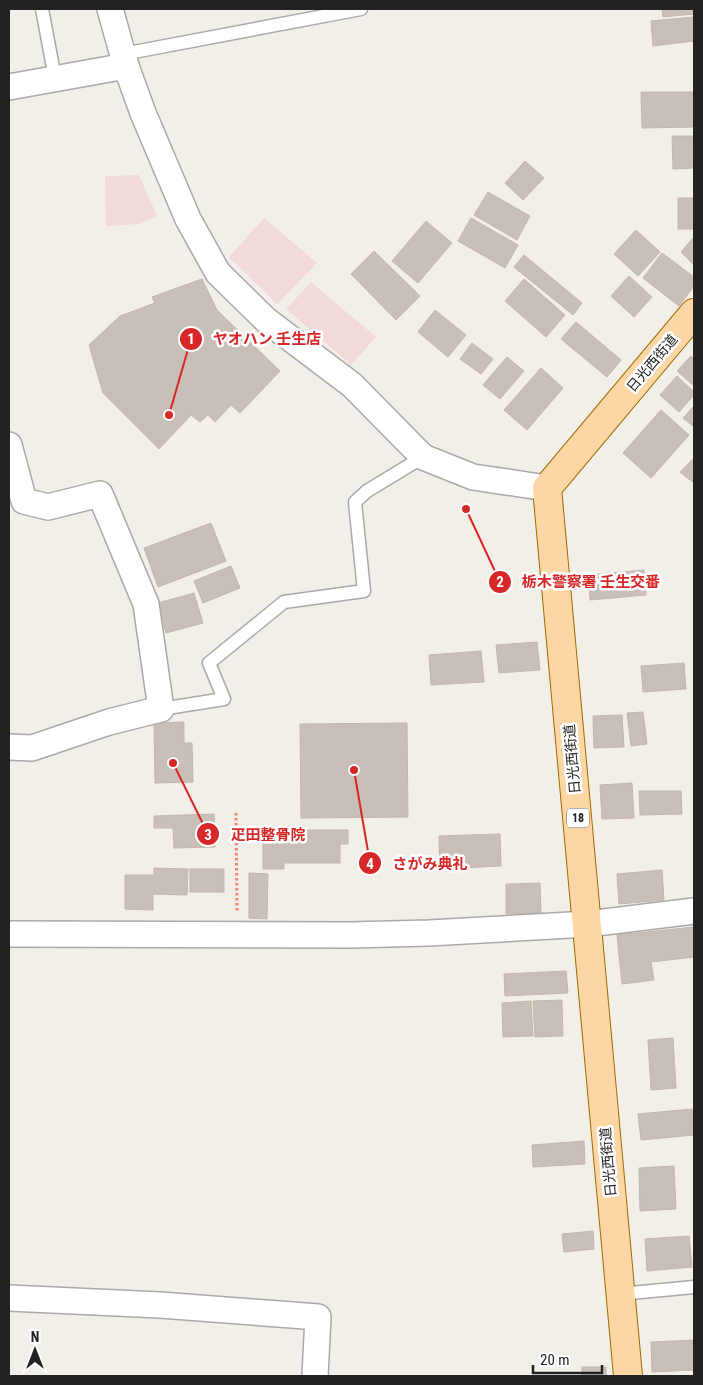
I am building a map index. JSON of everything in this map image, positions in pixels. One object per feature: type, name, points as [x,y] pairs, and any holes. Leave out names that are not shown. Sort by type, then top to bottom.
[{"type":"main road","name":"日光西街道","points":[[628,1376],[547,488],[694,314]]},
{"type":"street","points":[[110,9],[124,60],[143,113],[188,219],[218,273],[266,320],[352,385],[423,457],[474,477],[547,488]]},
{"type":"street","points":[[9,86],[55,78],[124,60]]},
{"type":"street","points":[[9,446],[24,501],[48,507],[100,494],[146,604],[161,709],[109,722],[32,748],[9,747]]},
{"type":"street","points":[[9,934],[350,935],[429,933],[588,924],[694,911]]},
{"type":"street","points":[[9,1298],[160,1304],[318,1317],[315,1376]]},
{"type":"lane","points":[[42,9],[55,78]]},
{"type":"lane","points":[[124,60],[360,9]]},
{"type":"lane","points":[[161,709],[224,699],[209,663],[284,602],[364,591],[355,502],[367,491],[423,457]]},
{"type":"lane","points":[[620,1294],[694,1287]]},
{"type":"path","points":[[236,813],[238,934]]},
{"type":"shaded area","points":[[139,175],[157,216],[139,224],[106,226],[105,176]]},
{"type":"shaded area","points":[[264,218],[317,263],[277,304],[229,257]]},
{"type":"shaded area","points":[[311,282],[376,337],[351,365],[286,309]]},
{"type":"building","points":[[662,9],[694,9],[694,14],[663,17]]},
{"type":"building","points":[[694,17],[694,41],[653,46],[651,21]]},
{"type":"building","points":[[641,92],[694,92],[694,127],[642,128]]},
{"type":"building","points":[[672,136],[694,136],[694,168],[673,169]]},
{"type":"building","points":[[525,161],[544,178],[523,200],[505,183]]},
{"type":"building","points":[[488,192],[530,216],[517,240],[474,215]]},
{"type":"building","points":[[678,198],[694,198],[694,229],[678,229]]},
{"type":"building","points":[[471,218],[518,245],[505,268],[458,241]]},
{"type":"building","points":[[426,221],[452,243],[418,283],[392,261]]},
{"type":"building","points":[[636,230],[660,252],[638,276],[614,254]]},
{"type":"building","points":[[694,237],[694,265],[681,252]]},
{"type":"building","points":[[374,251],[420,296],[396,320],[351,274]]},
{"type":"building","points":[[662,253],[694,277],[694,286],[679,306],[643,278]]},
{"type":"building","points":[[524,255],[582,303],[573,315],[514,267]]},
{"type":"building","points":[[629,276],[652,297],[634,317],[611,296]]},
{"type":"building","points":[[202,279],[217,310],[280,371],[240,413],[231,405],[215,422],[208,415],[200,422],[191,415],[159,449],[103,393],[89,345],[120,316],[155,303],[152,297]]},
{"type":"building","points":[[524,279],[565,315],[546,337],[505,301]]},
{"type":"building","points":[[435,310],[466,335],[448,357],[418,332]]},
{"type":"building","points":[[576,322],[621,360],[607,377],[561,339]]},
{"type":"building","points":[[472,343],[493,359],[481,374],[460,359]]},
{"type":"building","points":[[691,356],[694,359],[694,386],[677,371]]},
{"type":"building","points":[[507,357],[524,371],[500,399],[483,385]]},
{"type":"building","points":[[541,368],[563,388],[527,430],[504,410]]},
{"type":"building","points":[[677,376],[694,392],[694,395],[679,412],[660,395]]},
{"type":"building","points":[[694,406],[694,427],[683,418]]},
{"type":"building","points":[[661,410],[689,435],[651,478],[623,453]]},
{"type":"building","points":[[694,458],[694,483],[680,472]]},
{"type":"building","points":[[211,523],[226,561],[158,587],[144,548]]},
{"type":"building","points":[[231,566],[240,588],[203,603],[194,581]]},
{"type":"building","points":[[644,570],[646,595],[590,600],[588,575]]},
{"type":"building","points":[[194,593],[203,623],[166,633],[158,603]]},
{"type":"building","points":[[537,642],[540,670],[499,673],[496,645]]},
{"type":"building","points":[[481,651],[484,682],[431,685],[429,655]]},
{"type":"building","points":[[684,663],[686,689],[643,692],[641,666]]},
{"type":"building","points":[[643,712],[647,744],[631,746],[627,713]]},
{"type":"building","points":[[622,715],[624,747],[594,748],[593,716]]},
{"type":"building","points":[[184,722],[184,743],[192,743],[193,782],[155,783],[154,723]]},
{"type":"building","points":[[407,723],[408,817],[301,818],[300,724]]},
{"type":"building","points":[[632,783],[634,818],[602,819],[600,785]]},
{"type":"building","points":[[639,791],[681,791],[682,814],[640,815]]},
{"type":"building","points":[[214,814],[215,847],[174,848],[173,828],[154,828],[154,816]]},
{"type":"building","points":[[284,826],[306,827],[306,830],[348,830],[348,844],[340,844],[340,863],[284,863],[284,869],[263,869],[263,835],[284,835]]},
{"type":"building","points":[[500,834],[501,866],[440,869],[439,836]]},
{"type":"building","points":[[154,868],[188,869],[187,895],[153,894],[153,910],[125,909],[125,875],[154,875]]},
{"type":"building","points":[[190,869],[224,869],[224,892],[190,892]]},
{"type":"building","points":[[662,870],[664,900],[619,904],[617,874]]},
{"type":"building","points":[[249,873],[268,874],[267,919],[249,918]]},
{"type":"building","points":[[540,883],[541,913],[506,914],[506,884]]},
{"type":"building","points":[[694,927],[694,957],[651,962],[654,980],[622,984],[617,935]]},
{"type":"building","points":[[566,971],[568,993],[505,996],[504,974]]},
{"type":"building","points":[[562,1000],[563,1036],[535,1037],[533,1001]]},
{"type":"building","points":[[531,1001],[533,1036],[503,1037],[502,1003]]},
{"type":"building","points":[[673,1038],[676,1088],[651,1090],[648,1040]]},
{"type":"building","points":[[692,1109],[694,1135],[641,1140],[638,1114]]},
{"type":"building","points":[[584,1141],[585,1164],[533,1167],[532,1145]]},
{"type":"building","points":[[674,1166],[676,1209],[640,1211],[639,1168]]},
{"type":"building","points":[[593,1231],[594,1249],[564,1252],[562,1234]]},
{"type":"building","points":[[689,1236],[692,1267],[647,1271],[645,1239]]},
{"type":"building","points":[[694,1340],[694,1370],[652,1372],[651,1342]]},
{"type":"building","points":[[582,1367],[606,1367],[606,1376],[582,1376]]},
{"type":"place","name":"ヤオハン 壬生店","points":[[169,415]]},
{"type":"place","name":"栃木警察署 壬生交番","points":[[466,509]]},
{"type":"place","name":"疋田整骨院","points":[[173,763]]},
{"type":"place","name":"さがみ典礼","points":[[354,770]]}]
